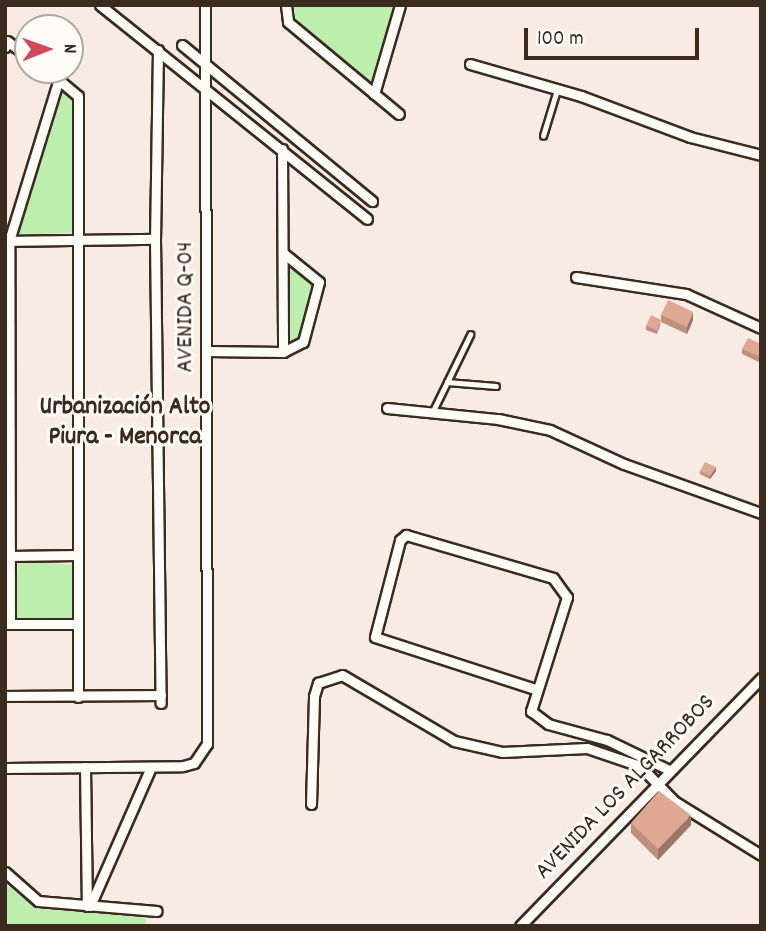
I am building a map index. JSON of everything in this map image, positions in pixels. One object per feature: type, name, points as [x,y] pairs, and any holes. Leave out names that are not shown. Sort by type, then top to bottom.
[{"type":"street","points":[[100,5],[206,87],[367,219]]},
{"type":"street","name":"AVENIDA Q-04","points":[[151,766],[194,763],[202,755],[208,734],[205,5]]},
{"type":"street","points":[[286,5],[288,22],[399,114]]},
{"type":"street","points":[[374,94],[400,5]]},
{"type":"street","points":[[181,45],[372,201]]},
{"type":"street","name":"AVENIDA Q-04","points":[[78,697],[161,699],[155,239],[158,50]]},
{"type":"street","points":[[470,64],[558,89],[690,137],[761,155]]},
{"type":"street","points":[[57,84],[7,241],[10,556],[8,624],[77,624]]},
{"type":"street","points":[[5,696],[78,697],[78,96],[65,84]]},
{"type":"street","points":[[282,149],[283,352]]},
{"type":"street","points":[[7,241],[155,239]]},
{"type":"street","points":[[206,351],[283,352],[303,342],[319,288],[312,274],[283,253]]},
{"type":"street","points":[[576,277],[686,294],[761,328]]},
{"type":"street","points":[[387,408],[433,411],[551,430],[624,464],[761,513]]},
{"type":"street","points":[[535,690],[375,637],[396,555],[406,535],[553,578],[564,589],[567,597],[535,690],[531,711],[536,718],[607,740],[669,770]]},
{"type":"street","points":[[10,556],[76,555]]},
{"type":"street","points":[[311,804],[314,696],[318,683],[342,675],[454,741],[502,752],[587,748],[640,766],[674,801],[761,855]]},
{"type":"street","name":"AVENIDA LOS ALGARROBOS","points":[[520,926],[657,782],[761,678]]},
{"type":"street","points":[[5,768],[151,766],[88,906]]},
{"type":"street","points":[[85,767],[88,906]]},
{"type":"street","points":[[5,872],[38,901],[157,911]]},
{"type":"lane","points":[[543,136],[558,89]]},
{"type":"lane","points":[[433,411],[470,335]]},
{"type":"lane","points":[[447,382],[496,386]]},
{"type":"green space","points":[[291,5],[395,6],[374,79],[367,81],[292,21]]},
{"type":"green space","points":[[67,90],[74,97],[73,233],[18,234],[60,91]]},
{"type":"green space","points":[[290,269],[315,283],[300,340],[295,342],[287,339],[285,272]]},
{"type":"green space","points":[[18,561],[76,565],[75,618],[15,619]]},
{"type":"green space","points":[[5,883],[38,909],[145,912],[146,926],[5,926]]},
{"type":"building","points":[[668,300],[693,312],[687,327],[661,315]]},
{"type":"building","points":[[651,315],[661,320],[657,330],[646,326]]},
{"type":"building","points":[[748,338],[761,344],[761,357],[742,349]]},
{"type":"building","points":[[705,462],[716,467],[710,476],[700,471]]},
{"type":"building","points":[[659,791],[691,815],[658,849],[631,823]]},
{"type":"district","name":"Urbanización Alto Piura - Menorca","points":[[125,422]]}]
